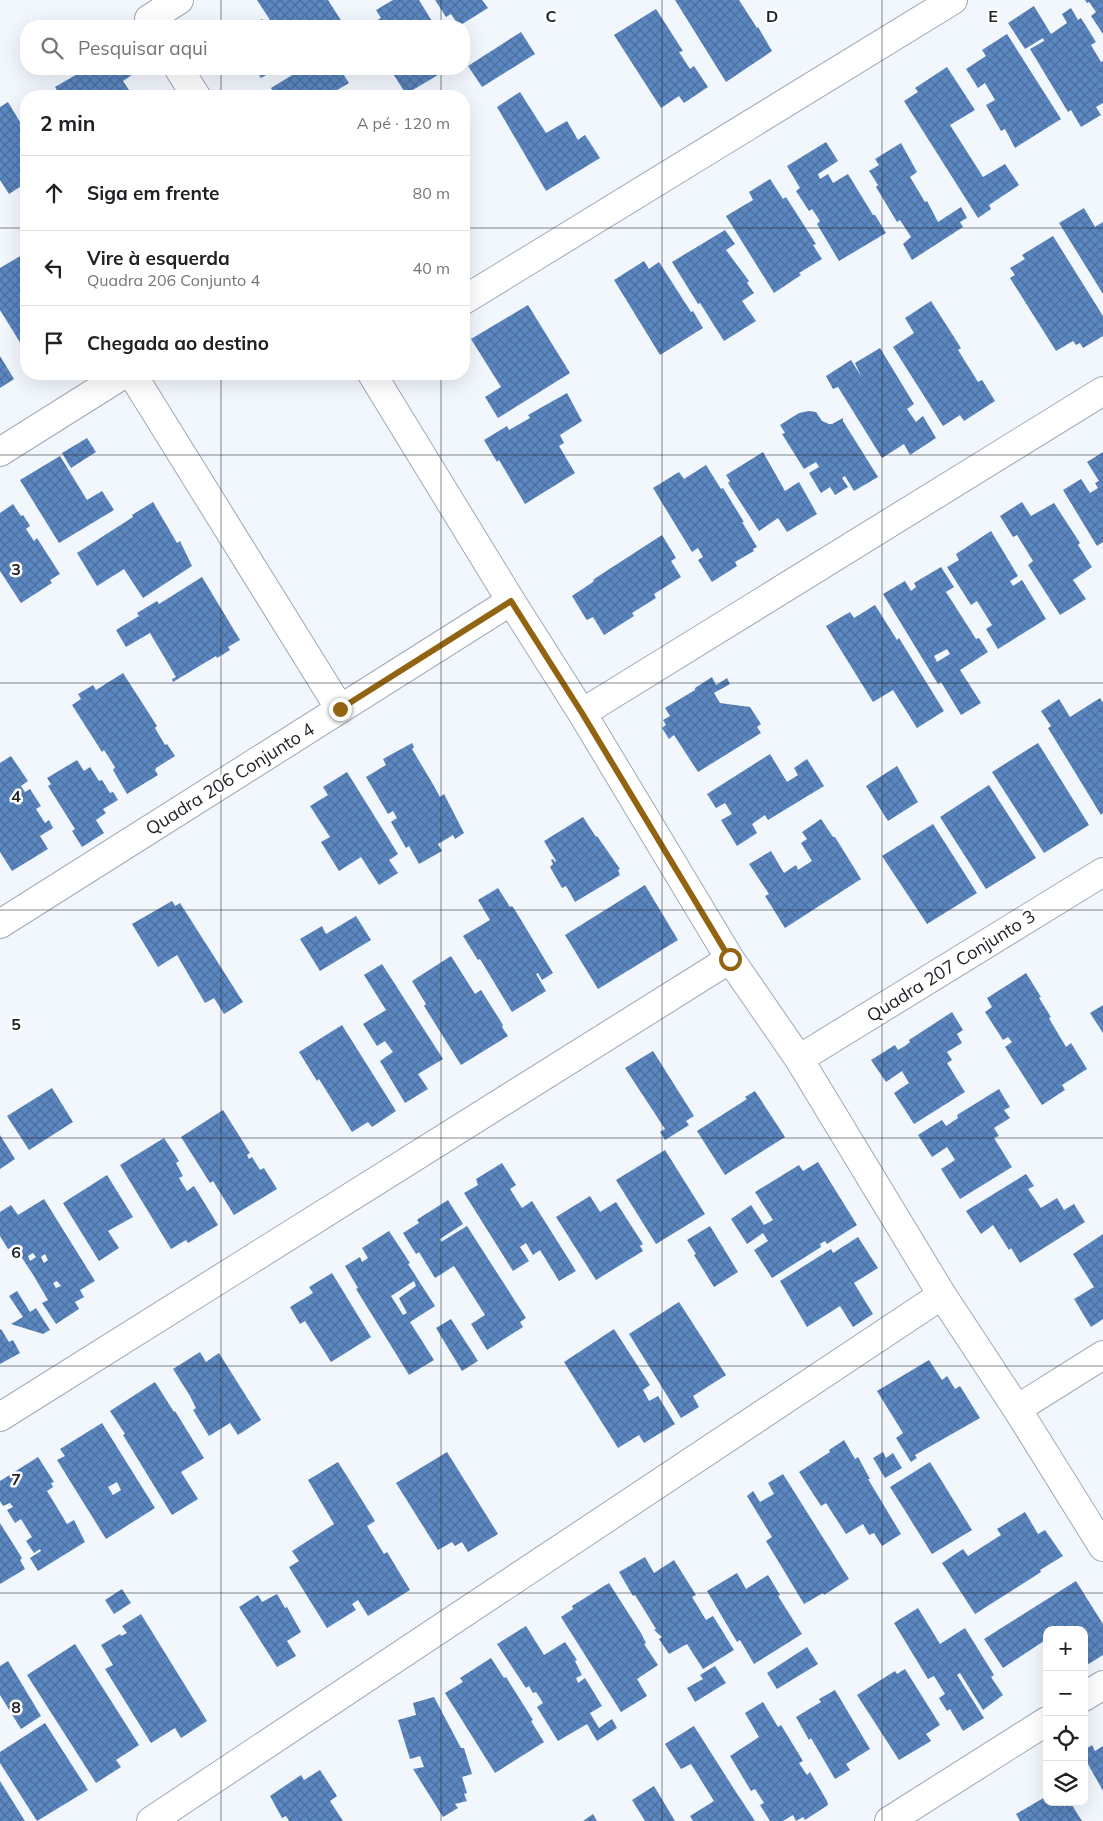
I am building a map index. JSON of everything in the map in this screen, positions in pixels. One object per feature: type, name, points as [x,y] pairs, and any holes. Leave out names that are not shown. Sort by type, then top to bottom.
[{"type":"street","points":[[146,15],[179,0]]},
{"type":"street","points":[[470,296],[953,0]]},
{"type":"street","points":[[183,75],[192,90]]},
{"type":"street","points":[[0,452],[114,380]]},
{"type":"street","points":[[136,380],[340,709]]},
{"type":"street","points":[[376,380],[582,713],[730,959],[798,1059],[942,1296],[1017,1409],[1103,1547]]},
{"type":"street","points":[[582,713],[1103,391]]},
{"type":"street","name":"Quadra 206 Conjunto 4","points":[[0,924],[511,601]]},
{"type":"street","name":"Quadra 207 Conjunto 3","points":[[798,1059],[1103,872]]},
{"type":"street","points":[[0,1417],[730,959]]},
{"type":"street","points":[[151,1821],[942,1296]]},
{"type":"street","points":[[1017,1409],[1103,1355]]},
{"type":"street","points":[[1088,1694],[1103,1685]]},
{"type":"street","points":[[889,1821],[1043,1724]]},
{"type":"building","points":[[257,0],[328,0],[341,20],[270,20]]},
{"type":"building","points":[[393,0],[419,0],[431,20],[378,20],[381,18],[376,10]]},
{"type":"building","points":[[435,0],[482,0],[488,8],[469,20],[455,20],[451,14],[446,17]]},
{"type":"building","points":[[675,0],[739,0],[772,51],[726,82]]},
{"type":"building","points":[[1085,0],[1103,0],[1103,34],[1091,16],[1096,12],[1089,2],[1087,3]]},
{"type":"building","points":[[1034,6],[1051,34],[1067,23],[1062,14],[1071,8],[1078,20],[1081,18],[1096,42],[1091,45],[1101,62],[1103,61],[1103,103],[1096,107],[1101,115],[1081,127],[1071,110],[1068,112],[1030,49],[1044,41],[1043,38],[1025,49],[1008,23]]},
{"type":"building","points":[[656,9],[683,51],[679,52],[690,69],[694,66],[708,87],[684,103],[679,96],[661,108],[614,35]]},
{"type":"building","points":[[521,32],[535,54],[482,87],[470,69],[470,65]]},
{"type":"building","points":[[1007,34],[1061,119],[1015,148],[1005,129],[1001,131],[986,105],[995,100],[985,83],[978,88],[966,69],[986,56],[982,50]]},
{"type":"building","points":[[947,67],[975,110],[950,125],[983,177],[1005,164],[1019,185],[989,205],[991,209],[978,218],[904,101],[918,92],[915,88]]},
{"type":"building","points":[[76,75],[132,75],[123,81],[129,90],[57,90],[55,87]]},
{"type":"building","points":[[292,75],[344,75],[349,83],[337,90],[272,90],[271,88]]},
{"type":"building","points":[[394,75],[438,75],[413,90],[403,90]]},
{"type":"building","points":[[520,92],[546,133],[567,121],[578,140],[585,135],[600,158],[546,191],[497,107]]},
{"type":"building","points":[[8,102],[20,122],[20,187],[9,194],[0,180],[0,107]]},
{"type":"building","points":[[826,142],[838,161],[818,174],[820,179],[828,174],[833,183],[848,174],[886,233],[839,261],[817,224],[820,221],[812,209],[809,211],[796,191],[800,188],[787,166]]},
{"type":"building","points":[[901,143],[917,172],[910,177],[925,202],[927,201],[938,222],[961,207],[967,218],[960,222],[963,227],[912,260],[903,244],[911,237],[900,220],[897,222],[876,187],[878,185],[869,171],[879,165],[875,159]]},
{"type":"building","points":[[770,179],[783,199],[786,197],[816,244],[813,245],[822,259],[799,273],[801,275],[774,293],[726,216],[753,200],[749,192]]},
{"type":"building","points":[[1084,208],[1095,227],[1103,222],[1103,294],[1059,223]]},
{"type":"building","points":[[725,230],[735,244],[726,250],[749,281],[747,283],[754,293],[742,301],[756,321],[724,341],[672,262]]},
{"type":"building","points":[[1053,236],[1103,316],[1103,336],[1083,348],[1080,343],[1076,345],[1073,341],[1056,351],[1010,278],[1015,275],[1010,268],[1025,259],[1022,255]]},
{"type":"building","points":[[20,256],[20,342],[0,310],[0,268]]},
{"type":"building","points":[[644,261],[649,269],[659,262],[703,328],[660,355],[614,280]]},
{"type":"building","points":[[931,301],[961,348],[958,350],[978,382],[982,380],[995,401],[964,421],[960,415],[943,426],[893,347],[914,333],[905,318]]},
{"type":"building","points":[[528,305],[570,373],[498,418],[485,397],[501,387],[471,339]]},
{"type":"building","points":[[880,348],[914,404],[907,409],[916,422],[923,416],[936,438],[910,455],[904,444],[882,458],[838,387],[833,389],[826,376],[851,360],[861,376],[855,363]]},
{"type":"building","points":[[0,356],[14,379],[0,388]]},
{"type":"building","points":[[567,393],[582,421],[560,435],[564,443],[559,446],[575,473],[525,504],[499,460],[497,462],[484,440],[507,426],[509,430],[530,418],[528,415]]},
{"type":"building","points":[[816,412],[822,421],[829,424],[843,418],[843,421],[878,477],[854,491],[845,476],[842,478],[848,487],[835,495],[830,487],[821,493],[809,473],[819,467],[816,462],[804,469],[782,434],[785,433],[780,425],[799,413]]},
{"type":"building","points":[[87,438],[96,452],[71,468],[62,453]]},
{"type":"building","points":[[763,452],[785,491],[799,482],[817,514],[787,532],[778,518],[759,531],[728,483],[730,481],[726,475]]},
{"type":"building","points":[[1103,452],[1103,542],[1097,546],[1063,490],[1081,479],[1090,493],[1098,488],[1095,483],[1099,481],[1087,462]]},
{"type":"building","points":[[60,456],[87,500],[102,491],[114,510],[59,543],[20,480]]},
{"type":"building","points":[[706,465],[721,489],[723,488],[757,547],[753,549],[754,551],[735,562],[737,566],[712,582],[698,560],[703,557],[698,548],[692,552],[653,488],[679,472],[684,479]]},
{"type":"building","points":[[153,502],[177,543],[180,541],[192,566],[143,598],[124,569],[97,586],[77,553]]},
{"type":"building","points":[[1022,502],[1031,516],[1054,503],[1080,543],[1078,545],[1092,567],[1073,580],[1086,599],[1060,615],[1028,565],[1033,561],[1017,535],[1013,537],[1000,516]]},
{"type":"building","points":[[13,504],[29,524],[30,526],[26,529],[34,541],[37,538],[60,574],[50,580],[52,583],[21,603],[0,571],[0,513]]},
{"type":"building","points":[[991,531],[1018,576],[1010,581],[1013,586],[1022,580],[1046,619],[998,649],[986,629],[992,625],[977,601],[971,605],[947,567],[959,560],[956,554]]},
{"type":"building","points":[[662,535],[676,558],[671,561],[681,577],[654,594],[656,598],[632,613],[634,616],[604,635],[593,617],[586,619],[572,596],[593,582],[594,579]]},
{"type":"building","points":[[941,567],[954,587],[946,592],[976,639],[979,638],[988,652],[960,670],[981,703],[961,715],[941,682],[938,684],[883,594],[905,581],[911,591],[916,587],[914,583]],"holes":[[[947,649],[950,654],[937,662],[934,656]]]},
{"type":"building","points":[[202,577],[240,640],[228,647],[230,650],[217,658],[216,656],[173,682],[172,679],[176,677],[150,633],[126,647],[116,630],[139,616],[137,613],[157,601],[159,604]]},
{"type":"building","points":[[875,605],[897,640],[899,638],[944,711],[917,728],[893,690],[873,702],[826,626],[850,612],[854,618]]},
{"type":"building","points":[[123,673],[157,726],[155,728],[165,745],[167,744],[175,756],[156,768],[155,770],[158,775],[127,794],[113,770],[115,767],[104,750],[102,752],[72,705],[81,699],[78,694],[93,685],[96,690]]},
{"type":"building","points":[[712,677],[716,685],[727,678],[730,684],[714,693],[720,703],[750,707],[761,724],[757,727],[761,733],[698,772],[674,735],[669,739],[662,728],[666,725],[663,720],[670,716],[665,708]]},
{"type":"building","points":[[1100,698],[1103,703],[1103,813],[1101,815],[1048,728],[1051,726],[1041,711],[1059,699],[1070,717]]},
{"type":"building","points":[[412,743],[414,747],[412,749],[440,797],[444,794],[464,833],[455,839],[453,835],[438,844],[442,851],[419,864],[409,846],[406,848],[391,822],[397,818],[393,811],[388,814],[366,777],[386,765],[383,759]]},
{"type":"building","points":[[1038,743],[1089,825],[1044,853],[992,772]]},
{"type":"building","points":[[770,754],[787,782],[798,775],[794,768],[807,759],[824,786],[768,820],[765,815],[752,824],[757,833],[737,846],[721,820],[732,814],[725,803],[716,808],[707,794]]},
{"type":"building","points":[[11,756],[28,781],[21,786],[25,792],[30,789],[41,806],[36,809],[45,823],[49,820],[53,828],[40,836],[48,849],[12,871],[0,852],[0,763]]},
{"type":"building","points":[[77,760],[84,771],[90,767],[99,781],[102,780],[110,793],[113,792],[118,800],[103,809],[106,813],[96,820],[104,833],[82,847],[72,831],[75,829],[48,786],[51,784],[47,778]]},
{"type":"building","points":[[897,766],[918,802],[888,821],[866,786]]},
{"type":"building","points":[[347,772],[398,854],[389,860],[398,873],[379,885],[361,857],[339,871],[321,842],[330,837],[310,806],[328,795],[323,787]]},
{"type":"building","points":[[989,785],[1036,858],[986,889],[940,817]]},
{"type":"building","points":[[583,817],[620,869],[618,870],[620,875],[575,902],[566,886],[562,888],[550,867],[553,864],[551,860],[556,861],[544,841]]},
{"type":"building","points":[[821,819],[833,837],[835,837],[861,879],[785,928],[765,896],[769,894],[749,864],[771,851],[784,873],[796,865],[798,870],[812,861],[801,843],[807,839],[802,832]]},
{"type":"building","points":[[933,824],[977,893],[927,924],[882,856]]},
{"type":"building","points":[[645,885],[678,940],[598,989],[565,935]]},
{"type":"building","points":[[498,888],[510,907],[512,906],[515,910],[553,973],[542,980],[538,973],[536,974],[546,991],[512,1012],[480,959],[478,960],[463,936],[490,920],[478,900]]},
{"type":"building","points":[[172,901],[175,906],[180,903],[243,1002],[224,1014],[214,998],[205,1003],[177,955],[158,967],[132,924]]},
{"type":"building","points":[[356,916],[371,940],[320,971],[300,939],[322,926],[326,934]]},
{"type":"building","points":[[451,956],[475,994],[481,990],[508,1036],[461,1065],[424,1006],[426,1004],[412,981]]},
{"type":"building","points":[[382,964],[443,1059],[418,1074],[428,1089],[405,1103],[380,1061],[393,1052],[385,1041],[377,1046],[363,1024],[386,1010],[364,975]]},
{"type":"building","points":[[1026,973],[1041,997],[1039,998],[1051,1017],[1049,1018],[1050,1020],[1066,1047],[1071,1043],[1087,1069],[1062,1085],[1065,1090],[1042,1105],[1005,1047],[1012,1042],[1008,1037],[1003,1040],[985,1012],[992,1007],[987,998]]},
{"type":"building","points":[[1103,1005],[1103,1033],[1090,1013]]},
{"type":"building","points":[[952,1012],[963,1030],[957,1034],[962,1043],[947,1052],[952,1060],[947,1063],[965,1092],[914,1124],[894,1093],[909,1083],[902,1071],[886,1082],[871,1060],[895,1045],[898,1050],[905,1046],[910,1042],[909,1040]]},
{"type":"building","points":[[342,1025],[396,1111],[372,1127],[368,1122],[352,1132],[319,1079],[317,1081],[299,1052]]},
{"type":"building","points":[[653,1051],[694,1116],[686,1121],[689,1125],[665,1140],[660,1132],[665,1129],[625,1068]]},
{"type":"building","points":[[52,1088],[73,1122],[29,1150],[7,1116]]},
{"type":"building","points":[[999,1089],[1010,1107],[1004,1110],[1010,1118],[994,1128],[999,1136],[994,1138],[1012,1167],[960,1199],[941,1169],[955,1160],[947,1147],[932,1157],[918,1135],[942,1120],[946,1126],[958,1118],[957,1115]]},
{"type":"building","points":[[755,1091],[785,1137],[725,1175],[697,1131],[747,1099],[745,1097]]},
{"type":"building","points":[[223,1110],[250,1153],[247,1155],[249,1159],[252,1157],[260,1170],[264,1168],[277,1189],[234,1215],[213,1181],[210,1183],[181,1137]]},
{"type":"building","points":[[0,1135],[15,1159],[0,1169]]},
{"type":"building","points":[[164,1138],[179,1161],[176,1163],[183,1176],[179,1178],[187,1191],[194,1186],[218,1225],[188,1243],[186,1240],[171,1249],[120,1165]]},
{"type":"building","points":[[665,1150],[705,1214],[656,1244],[616,1180]]},
{"type":"building","points":[[818,1162],[857,1225],[827,1244],[825,1241],[820,1244],[821,1247],[772,1278],[754,1250],[768,1241],[763,1233],[747,1244],[731,1219],[751,1205],[764,1225],[773,1220],[755,1192],[799,1165],[803,1171]]},
{"type":"building","points":[[502,1163],[516,1185],[510,1189],[522,1208],[532,1201],[576,1271],[559,1281],[540,1250],[533,1255],[526,1243],[520,1247],[529,1261],[513,1271],[464,1193],[478,1185],[476,1179]]},
{"type":"building","points":[[1026,1174],[1034,1186],[1028,1189],[1041,1208],[1057,1198],[1064,1210],[1074,1204],[1085,1222],[1020,1263],[993,1225],[981,1234],[966,1211]]},
{"type":"building","points":[[107,1175],[133,1217],[108,1231],[119,1248],[99,1261],[63,1203]]},
{"type":"building","points":[[590,1196],[600,1212],[616,1202],[643,1244],[640,1246],[643,1251],[596,1280],[556,1217]]},
{"type":"building","points":[[44,1199],[95,1281],[80,1290],[84,1297],[75,1302],[79,1309],[56,1324],[42,1303],[48,1300],[32,1273],[14,1246],[8,1249],[0,1236],[0,1212],[11,1205],[18,1215]],"holes":[[[33,1253],[36,1257],[30,1261],[28,1256]],[[45,1254],[48,1260],[44,1263],[41,1257]],[[57,1281],[61,1286],[56,1288],[53,1283]]]},
{"type":"building","points":[[448,1200],[463,1224],[440,1239],[441,1242],[467,1226],[526,1318],[520,1322],[523,1327],[487,1350],[471,1324],[485,1315],[454,1266],[435,1278],[419,1252],[416,1254],[403,1233],[419,1223],[418,1219]]},
{"type":"building","points":[[710,1226],[738,1272],[714,1287],[687,1240]]},
{"type":"building","points":[[389,1231],[435,1306],[410,1322],[434,1360],[409,1375],[356,1289],[358,1288],[345,1266],[360,1257],[362,1262],[368,1258],[362,1248]],"holes":[[[414,1281],[416,1286],[399,1298],[407,1313],[403,1315],[391,1296]]]},
{"type":"building","points":[[1103,1234],[1103,1319],[1091,1327],[1074,1299],[1094,1287],[1073,1254]]},
{"type":"building","points":[[858,1237],[878,1268],[854,1283],[873,1314],[853,1327],[840,1306],[807,1327],[780,1281],[831,1249],[833,1253]]},
{"type":"building","points":[[332,1273],[371,1337],[331,1362],[305,1321],[300,1324],[290,1307],[313,1293],[309,1287]]},
{"type":"building","points":[[17,1291],[30,1312],[36,1308],[50,1330],[43,1334],[11,1324],[23,1317],[9,1296]]},
{"type":"building","points":[[679,1302],[726,1375],[693,1396],[699,1407],[681,1418],[629,1334]]},
{"type":"building","points":[[451,1319],[478,1361],[462,1371],[436,1328]]},
{"type":"building","points":[[614,1329],[650,1385],[643,1390],[649,1401],[658,1396],[675,1424],[644,1443],[639,1435],[618,1448],[564,1362]]},
{"type":"building","points":[[0,1330],[9,1342],[13,1340],[20,1353],[0,1364]]},
{"type":"building","points":[[200,1352],[206,1362],[219,1353],[261,1420],[238,1435],[230,1423],[209,1436],[193,1410],[196,1408],[190,1396],[173,1369]]},
{"type":"building","points":[[929,1360],[942,1380],[947,1376],[955,1389],[960,1386],[980,1418],[915,1455],[917,1458],[911,1462],[896,1438],[903,1433],[877,1391]]},
{"type":"building","points":[[155,1382],[204,1458],[181,1472],[198,1499],[172,1515],[110,1411]]},
{"type":"building","points":[[102,1423],[155,1508],[106,1539],[57,1460],[65,1456],[60,1449]],"holes":[[[117,1482],[121,1490],[113,1495],[108,1487]]]},
{"type":"building","points":[[844,1440],[855,1459],[858,1457],[870,1479],[868,1479],[901,1534],[882,1546],[874,1533],[869,1535],[863,1524],[846,1534],[826,1503],[821,1506],[799,1472],[830,1452],[829,1450]]},
{"type":"building","points":[[447,1452],[498,1534],[468,1552],[462,1542],[455,1546],[452,1542],[438,1550],[396,1483]]},
{"type":"building","points":[[883,1452],[886,1458],[893,1453],[902,1468],[885,1478],[873,1458]]},
{"type":"building","points":[[38,1457],[54,1482],[51,1483],[53,1487],[47,1491],[67,1524],[74,1520],[85,1542],[38,1571],[30,1558],[41,1551],[40,1549],[34,1553],[26,1541],[32,1537],[21,1519],[15,1523],[7,1510],[13,1507],[10,1503],[3,1506],[0,1501],[0,1481]]},
{"type":"building","points":[[338,1462],[375,1521],[367,1526],[384,1554],[387,1552],[410,1590],[368,1616],[358,1600],[352,1604],[356,1610],[327,1628],[289,1567],[299,1561],[292,1551],[334,1524],[308,1480]]},
{"type":"building","points":[[930,1462],[972,1530],[932,1554],[890,1487]]},
{"type":"building","points":[[783,1474],[849,1579],[824,1595],[823,1593],[804,1604],[766,1541],[772,1537],[747,1496],[753,1491],[760,1502],[774,1494],[768,1483]]},
{"type":"building","points":[[1025,1512],[1038,1534],[1045,1530],[1063,1556],[975,1614],[942,1563],[963,1549],[968,1556],[1001,1535],[997,1529]]},
{"type":"building","points":[[0,1523],[22,1558],[20,1560],[25,1569],[0,1584]]},
{"type":"building","points":[[645,1557],[654,1573],[674,1560],[696,1595],[692,1597],[706,1620],[713,1616],[734,1650],[703,1669],[687,1644],[669,1654],[659,1639],[662,1637],[654,1630],[656,1629],[619,1572]]},
{"type":"building","points":[[737,1573],[746,1589],[768,1575],[780,1595],[778,1596],[802,1634],[754,1664],[740,1640],[737,1642],[707,1591]]},
{"type":"building","points":[[1076,1581],[1103,1624],[1103,1655],[1088,1664],[1088,1626],[1043,1626],[1043,1642],[1003,1668],[984,1639]]},
{"type":"building","points":[[609,1583],[641,1633],[646,1643],[644,1644],[658,1665],[637,1679],[647,1696],[621,1712],[561,1617],[573,1609],[572,1606]]},
{"type":"building","points":[[122,1589],[131,1603],[114,1614],[105,1600]]},
{"type":"building","points":[[277,1594],[285,1608],[287,1607],[301,1632],[287,1641],[296,1656],[277,1667],[239,1607],[258,1595],[262,1602]]},
{"type":"building","points":[[918,1608],[940,1644],[965,1628],[994,1675],[991,1677],[1003,1695],[983,1710],[960,1673],[957,1675],[984,1718],[963,1731],[950,1709],[947,1711],[939,1698],[945,1694],[934,1676],[928,1679],[894,1623]]},
{"type":"building","points":[[141,1614],[207,1721],[181,1738],[175,1728],[151,1743],[105,1669],[113,1665],[101,1645],[120,1634],[121,1636],[127,1633],[122,1626]]},
{"type":"building","points":[[526,1626],[544,1655],[565,1642],[577,1660],[575,1661],[582,1675],[576,1678],[578,1683],[585,1678],[602,1706],[590,1713],[599,1728],[612,1719],[617,1728],[597,1741],[587,1724],[558,1741],[537,1707],[543,1703],[540,1698],[536,1692],[533,1693],[529,1686],[526,1688],[497,1644]]},
{"type":"building","points":[[75,1644],[139,1745],[116,1760],[121,1767],[96,1783],[27,1675]]},
{"type":"building","points":[[807,1647],[818,1664],[777,1689],[767,1673]]},
{"type":"building","points":[[491,1658],[504,1678],[506,1677],[533,1720],[531,1721],[544,1742],[495,1773],[445,1693],[463,1682],[460,1678]]},
{"type":"building","points":[[8,1661],[41,1716],[21,1729],[0,1695],[0,1666]]},
{"type":"building","points":[[715,1666],[726,1683],[695,1702],[687,1688],[703,1679],[700,1675]]},
{"type":"building","points":[[905,1669],[940,1725],[926,1734],[931,1741],[899,1760],[857,1695],[895,1671],[897,1674]]},
{"type":"building","points":[[835,1690],[870,1749],[846,1764],[850,1770],[835,1779],[811,1738],[809,1740],[796,1717],[821,1702],[819,1699]]},
{"type":"building","points":[[434,1697],[461,1748],[464,1748],[472,1774],[462,1777],[467,1793],[464,1794],[467,1801],[455,1804],[458,1808],[443,1817],[413,1769],[424,1767],[420,1756],[410,1759],[398,1720],[416,1715],[413,1703]]},
{"type":"building","points":[[763,1702],[778,1727],[781,1725],[803,1761],[799,1763],[807,1775],[810,1772],[827,1801],[828,1805],[805,1820],[803,1817],[796,1821],[793,1815],[783,1821],[770,1821],[760,1805],[764,1803],[755,1789],[751,1791],[730,1756],[759,1737],[745,1713]]},
{"type":"building","points":[[45,1723],[88,1790],[37,1821],[0,1763],[0,1752]]},
{"type":"building","points":[[694,1726],[755,1821],[693,1821],[690,1816],[714,1801],[691,1764],[681,1769],[665,1744]]},
{"type":"building","points":[[1092,1745],[1095,1751],[1103,1746],[1103,1791],[1088,1764],[1088,1748]]},
{"type":"building","points":[[320,1770],[337,1796],[330,1801],[343,1821],[289,1821],[286,1816],[282,1818],[270,1796],[301,1775],[304,1780]]},
{"type":"building","points":[[0,1781],[25,1821],[0,1821]]},
{"type":"building","points":[[654,1786],[675,1821],[645,1821],[632,1800]]},
{"type":"building","points":[[1043,1798],[1043,1806],[1073,1806],[1082,1821],[1020,1821],[1016,1814]]},
{"type":"building","points":[[593,1814],[597,1821],[583,1821]]},
{"type":"route","points":[[340,709],[511,601],[582,713],[730,959]]}]
